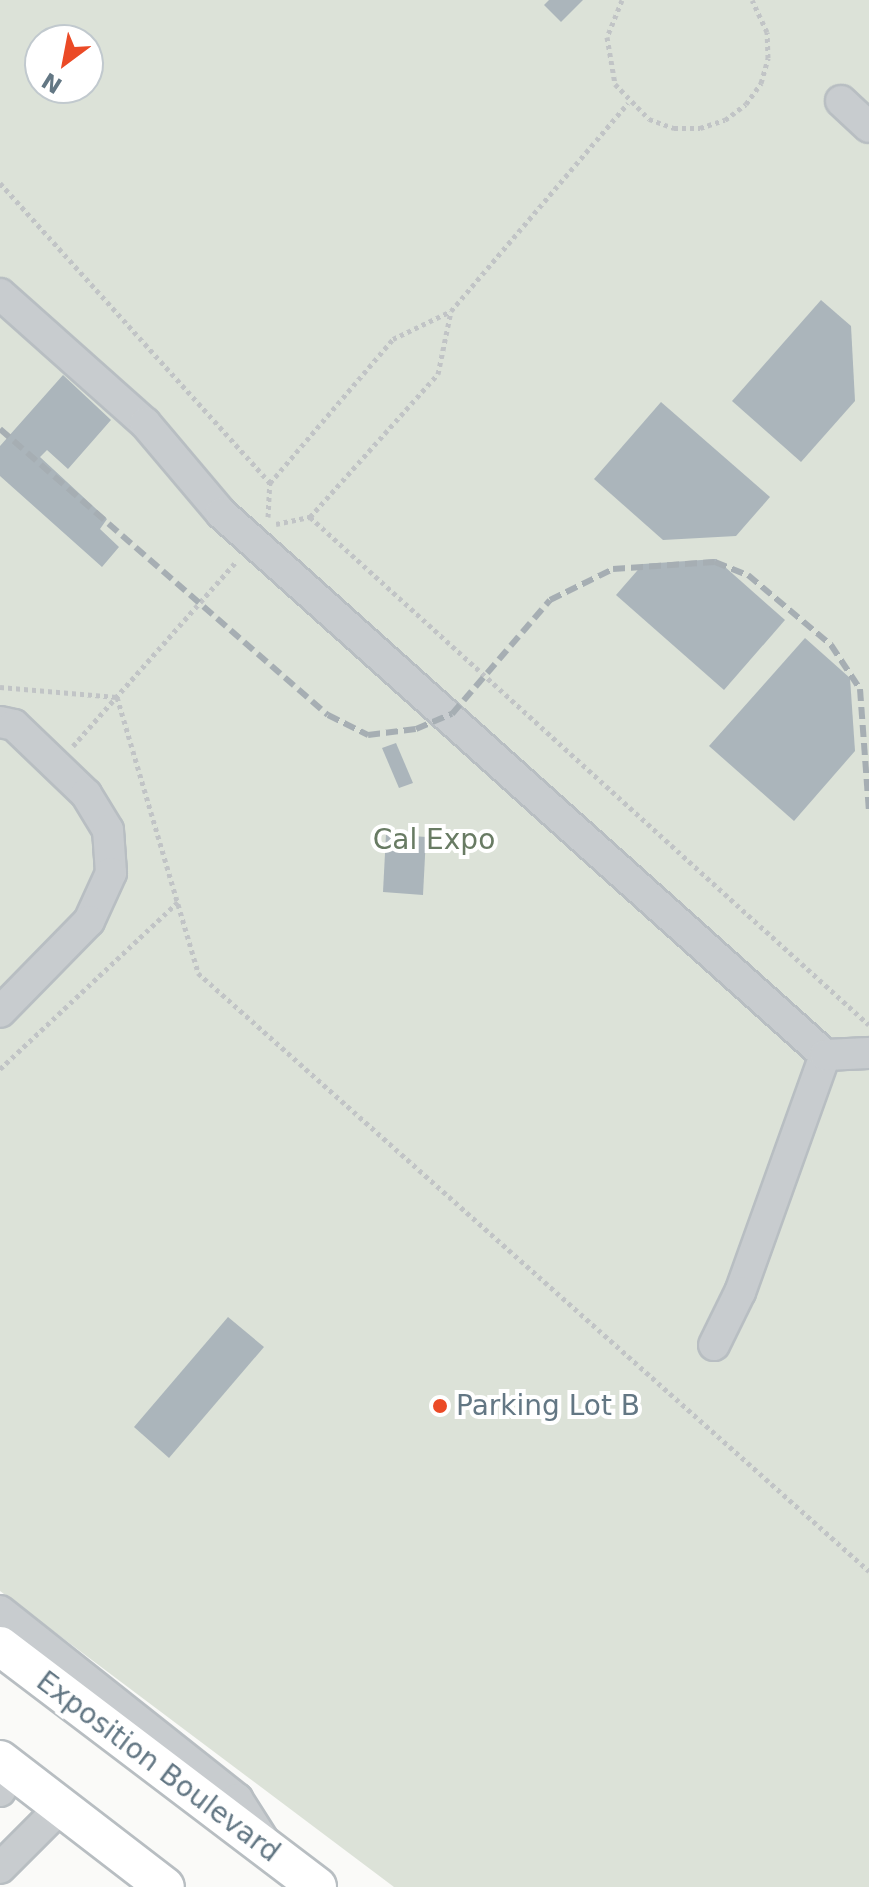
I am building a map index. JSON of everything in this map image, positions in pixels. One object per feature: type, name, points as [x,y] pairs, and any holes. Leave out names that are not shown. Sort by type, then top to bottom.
[{"type":"main road","name":"Exposition Boulevard","points":[[0,1646],[317,1887]]},
{"type":"main road","points":[[4,1774],[61,1807],[165,1887]]},
{"type":"lane","points":[[841,101],[869,127]]},
{"type":"lane","points":[[0,294],[145,423],[221,513],[286,574],[825,1055],[869,1053]]},
{"type":"lane","points":[[0,722],[14,725],[86,794],[108,830],[111,873],[89,921],[0,1012]]},
{"type":"lane","points":[[714,1345],[740,1292],[825,1055]]},
{"type":"lane","points":[[0,1611],[237,1799],[271,1852]]},
{"type":"lane","points":[[0,1868],[61,1807]]},
{"type":"path","points":[[622,0],[607,37],[607,61],[628,103],[649,119],[687,128],[725,120],[746,104],[761,83],[768,58],[767,32],[752,0]]},
{"type":"path","points":[[451,311],[438,374],[310,517],[267,526],[270,483],[393,339],[451,311],[628,103]]},
{"type":"path","points":[[0,183],[270,483]]},
{"type":"path","points":[[310,517],[869,1025]]},
{"type":"path","points":[[56,765],[221,579]]},
{"type":"path","points":[[0,687],[117,697]]},
{"type":"path","points":[[117,697],[198,973],[869,1571]]},
{"type":"path","points":[[0,1069],[178,902]]},
{"type":"green space","name":"Cal Expo","points":[[0,0],[869,0],[869,1887],[394,1887],[0,1591]]},
{"type":"building","points":[[549,0],[583,0],[561,22],[544,5]]},
{"type":"building","points":[[821,300],[851,326],[855,401],[801,462],[732,401]]},
{"type":"building","points":[[63,375],[111,420],[68,469],[47,450],[40,457],[107,519],[100,529],[119,547],[102,567],[0,476],[0,446]]},
{"type":"building","points":[[661,402],[770,497],[736,536],[663,540],[594,479]]},
{"type":"building","points":[[716,559],[785,620],[724,690],[616,595],[643,564]]},
{"type":"building","points":[[805,638],[850,678],[855,751],[794,821],[709,746]]},
{"type":"building","points":[[396,743],[413,783],[399,788],[382,748]]},
{"type":"building","points":[[386,834],[426,837],[423,895],[383,892]]},
{"type":"building","points":[[228,1317],[264,1347],[169,1458],[134,1427]]},
{"type":"railway","points":[[0,429],[328,715],[368,735],[416,729],[452,714],[550,600],[613,569],[715,562],[748,575],[831,645],[860,689],[869,812]]},
{"type":"place","name":"Parking Lot B","points":[[440,1406]]}]
